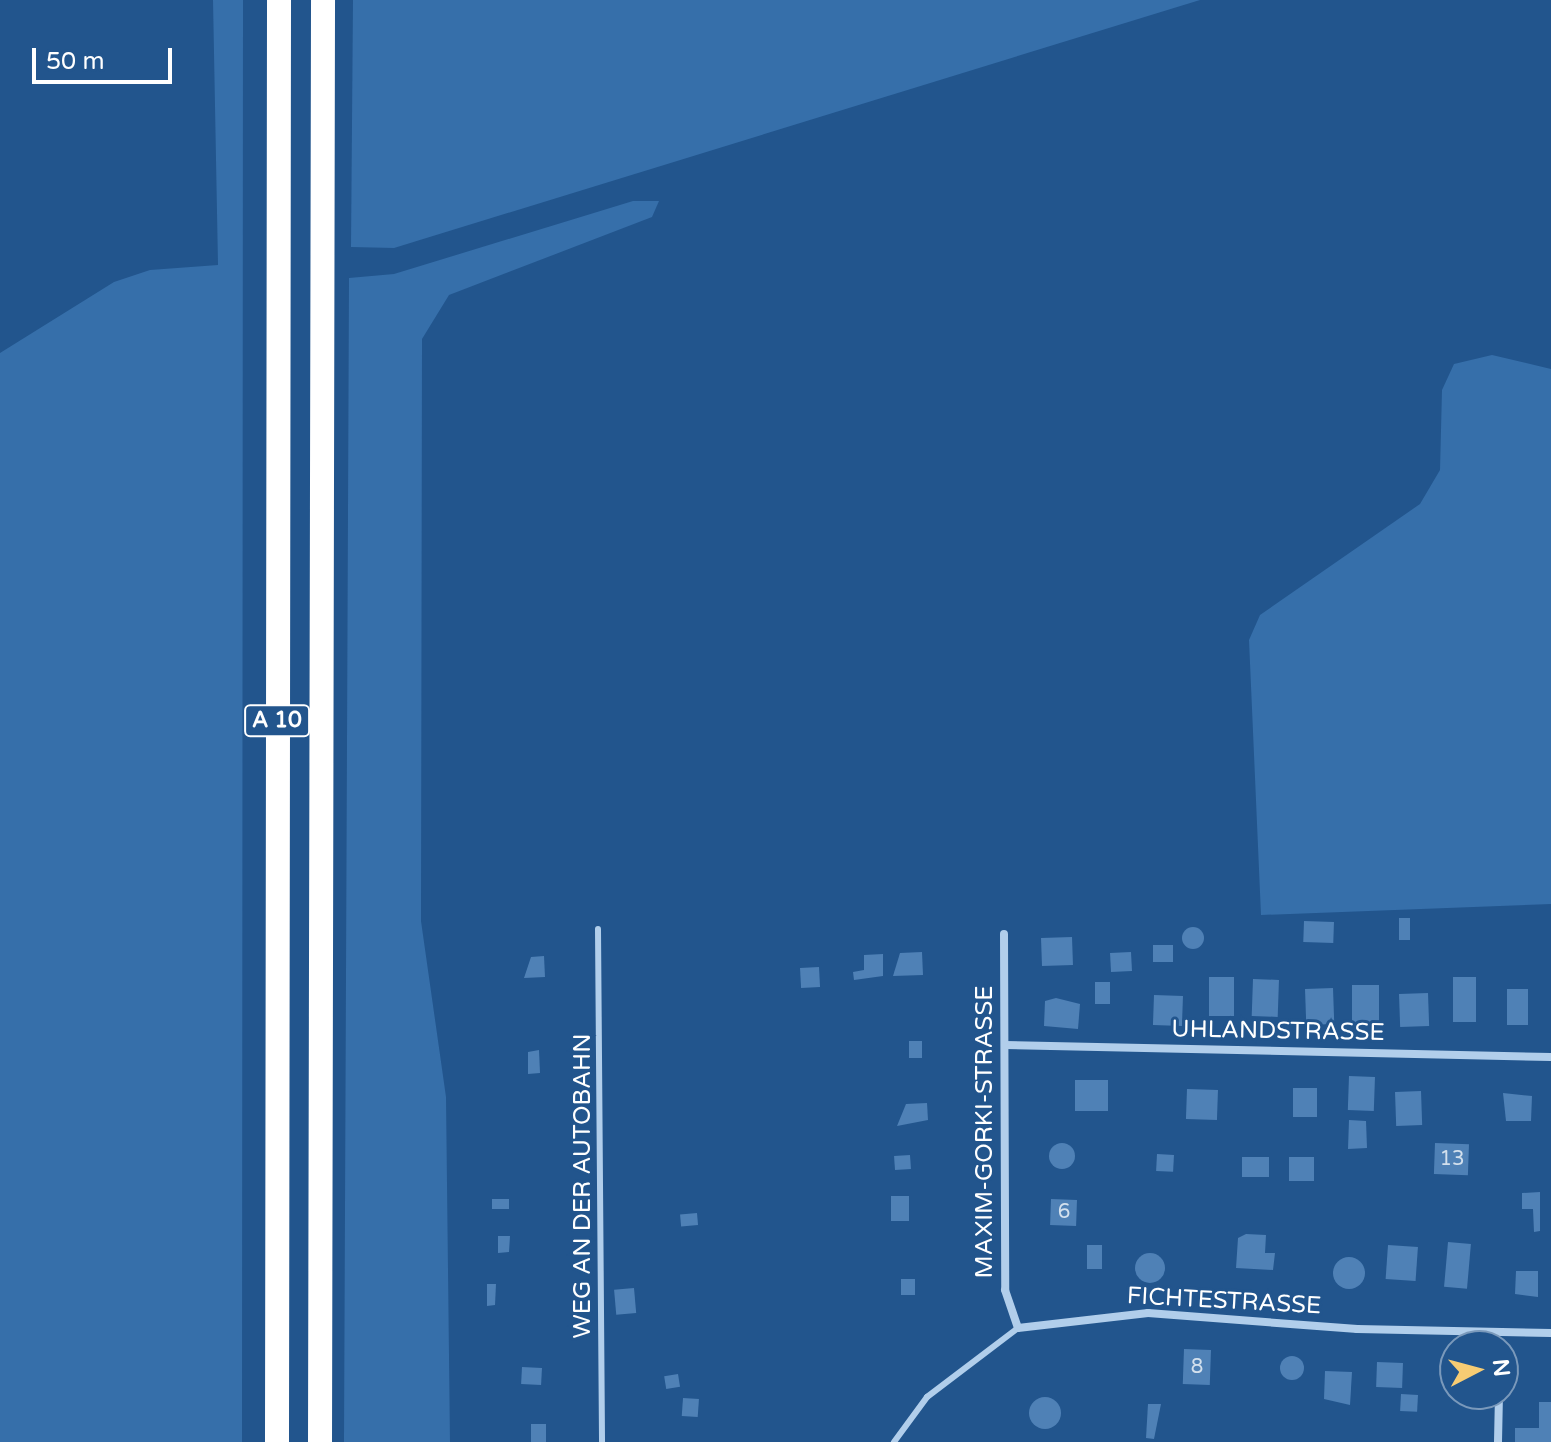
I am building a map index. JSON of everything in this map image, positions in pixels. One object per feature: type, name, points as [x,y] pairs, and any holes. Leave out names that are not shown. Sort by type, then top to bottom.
[{"type":"highway","name":"A 10","points":[[277,1442],[279,0]]},
{"type":"highway","name":"A 10","points":[[320,1442],[323,0]]},
{"type":"street","name":"MAXIM-GORKI-STRASSE","points":[[1004,934],[1005,1290],[1018,1328]]},
{"type":"street","name":"UHLANDSTRASSE","points":[[1005,1045],[1551,1057]]},
{"type":"street","name":"FICHTESTRASSE","points":[[1018,1328],[1148,1313],[1439,1331]]},
{"type":"street","name":"FICHTESTRASSE","points":[[1519,1334],[1551,1333]]},
{"type":"street","points":[[1498,1442],[1499,1410]]},
{"type":"lane","name":"WEG AN DER AUTOBAHN","points":[[598,929],[602,1442]]},
{"type":"lane","points":[[894,1442],[927,1397],[1018,1328]]},
{"type":"shaded area","points":[[213,0],[243,0],[242,1442],[0,1442],[0,353],[114,282],[150,270],[218,265]]},
{"type":"shaded area","points":[[353,0],[1200,0],[394,248],[351,247]]},
{"type":"shaded area","points":[[633,201],[659,201],[652,217],[449,295],[422,339],[421,921],[446,1097],[450,1442],[344,1442],[349,278],[394,274]]},
{"type":"shaded area","points":[[1492,355],[1551,369],[1551,904],[1261,915],[1249,640],[1260,615],[1420,504],[1440,470],[1442,390],[1454,364]]},
{"type":"building","points":[[1399,918],[1410,918],[1410,940],[1399,940]]},
{"type":"building","points":[[1304,921],[1334,922],[1333,943],[1303,942]]},
{"type":"building","points":[[1193,927],[1204,938],[1193,949],[1182,938]]},
{"type":"building","points":[[1072,937],[1073,965],[1042,966],[1041,938]]},
{"type":"building","points":[[1153,945],[1173,945],[1173,962],[1153,962]]},
{"type":"building","points":[[922,952],[923,975],[893,976],[900,953]]},
{"type":"building","points":[[1131,952],[1132,971],[1111,972],[1110,953]]},
{"type":"building","points":[[883,954],[883,976],[854,980],[853,972],[864,970],[864,955]]},
{"type":"building","points":[[544,956],[545,977],[524,978],[531,957]]},
{"type":"building","points":[[819,967],[820,987],[801,988],[800,968]]},
{"type":"building","points":[[1209,977],[1234,977],[1234,1016],[1209,1016]]},
{"type":"building","points":[[1453,977],[1476,977],[1476,1022],[1453,1022]]},
{"type":"building","points":[[1253,979],[1279,980],[1278,1017],[1252,1016]]},
{"type":"building","points":[[1095,982],[1110,982],[1110,1004],[1095,1004]]},
{"type":"building","points":[[1352,985],[1379,985],[1379,1023],[1352,1023]]},
{"type":"building","points":[[1333,988],[1334,1024],[1306,1025],[1305,989]]},
{"type":"building","points":[[1507,989],[1528,989],[1528,1025],[1507,1025]]},
{"type":"building","points":[[1428,993],[1429,1026],[1400,1027],[1399,994]]},
{"type":"building","points":[[1154,995],[1183,996],[1182,1026],[1153,1025]]},
{"type":"building","points":[[1056,998],[1080,1004],[1078,1029],[1044,1026],[1045,1001]]},
{"type":"building","points":[[909,1041],[922,1041],[922,1058],[909,1058]]},
{"type":"building","points":[[539,1050],[540,1073],[528,1074],[528,1052]]},
{"type":"building","points":[[1349,1076],[1375,1077],[1374,1111],[1348,1110]]},
{"type":"building","points":[[1075,1080],[1108,1080],[1108,1111],[1075,1111]]},
{"type":"building","points":[[1293,1088],[1317,1088],[1317,1117],[1293,1117]]},
{"type":"building","points":[[1187,1089],[1218,1090],[1217,1120],[1186,1119]]},
{"type":"building","points":[[1421,1091],[1422,1125],[1396,1126],[1395,1092]]},
{"type":"building","points":[[1503,1093],[1532,1096],[1531,1121],[1506,1121]]},
{"type":"building","points":[[927,1103],[928,1120],[897,1126],[906,1104]]},
{"type":"building","points":[[1349,1120],[1366,1121],[1367,1148],[1348,1149]]},
{"type":"building","points":[[1062,1143],[1071,1147],[1075,1156],[1071,1165],[1062,1169],[1053,1165],[1049,1156],[1053,1147]]},
{"type":"building","points":[[1435,1143],[1469,1144],[1468,1175],[1434,1174]]},
{"type":"building","points":[[1157,1154],[1174,1155],[1173,1172],[1156,1171]]},
{"type":"building","points":[[910,1155],[911,1169],[895,1170],[894,1156]]},
{"type":"building","points":[[1242,1157],[1269,1157],[1269,1177],[1242,1177]]},
{"type":"building","points":[[1289,1157],[1314,1157],[1314,1181],[1289,1181]]},
{"type":"building","points":[[1540,1192],[1540,1231],[1534,1232],[1533,1209],[1522,1209],[1522,1193]]},
{"type":"building","points":[[891,1196],[909,1196],[909,1221],[891,1221]]},
{"type":"building","points":[[492,1199],[509,1199],[509,1209],[492,1209]]},
{"type":"building","points":[[1051,1199],[1077,1200],[1076,1226],[1050,1225]]},
{"type":"building","points":[[697,1213],[698,1225],[681,1226],[680,1214]]},
{"type":"building","points":[[1246,1234],[1266,1235],[1265,1253],[1275,1253],[1273,1270],[1236,1268],[1238,1238]]},
{"type":"building","points":[[498,1236],[510,1236],[509,1252],[498,1253]]},
{"type":"building","points":[[1448,1242],[1471,1244],[1467,1289],[1444,1287]]},
{"type":"building","points":[[1087,1245],[1102,1245],[1102,1269],[1087,1269]]},
{"type":"building","points":[[1388,1245],[1418,1247],[1416,1281],[1386,1279]]},
{"type":"building","points":[[1150,1253],[1161,1257],[1165,1268],[1161,1279],[1150,1283],[1139,1279],[1135,1268],[1139,1257]]},
{"type":"building","points":[[1349,1257],[1360,1262],[1365,1273],[1360,1284],[1349,1289],[1338,1284],[1333,1273],[1338,1262]]},
{"type":"building","points":[[1516,1271],[1538,1271],[1538,1297],[1515,1294]]},
{"type":"building","points":[[901,1279],[915,1279],[915,1295],[901,1295]]},
{"type":"building","points":[[487,1284],[496,1284],[495,1305],[487,1306]]},
{"type":"building","points":[[634,1288],[636,1313],[616,1315],[614,1290]]},
{"type":"building","points":[[1184,1349],[1211,1350],[1210,1385],[1183,1384]]},
{"type":"building","points":[[1287,1356],[1297,1356],[1304,1363],[1304,1373],[1297,1380],[1287,1380],[1280,1373],[1280,1363]]},
{"type":"building","points":[[1377,1362],[1403,1363],[1402,1388],[1376,1387]]},
{"type":"building","points":[[522,1367],[542,1368],[541,1385],[521,1384]]},
{"type":"building","points":[[1325,1371],[1352,1372],[1350,1405],[1324,1399]]},
{"type":"building","points":[[678,1374],[680,1387],[666,1389],[664,1376]]},
{"type":"building","points":[[1401,1394],[1418,1395],[1417,1412],[1400,1411]]},
{"type":"building","points":[[1045,1397],[1056,1402],[1061,1413],[1056,1424],[1045,1429],[1034,1424],[1029,1413],[1034,1402]]},
{"type":"building","points":[[683,1398],[699,1399],[698,1417],[682,1416]]},
{"type":"building","points":[[1539,1402],[1551,1402],[1551,1442],[1515,1442],[1515,1428],[1539,1428]]},
{"type":"building","points":[[1148,1404],[1161,1404],[1154,1439],[1146,1438]]},
{"type":"building","points":[[531,1424],[546,1424],[546,1442],[531,1442]]}]
